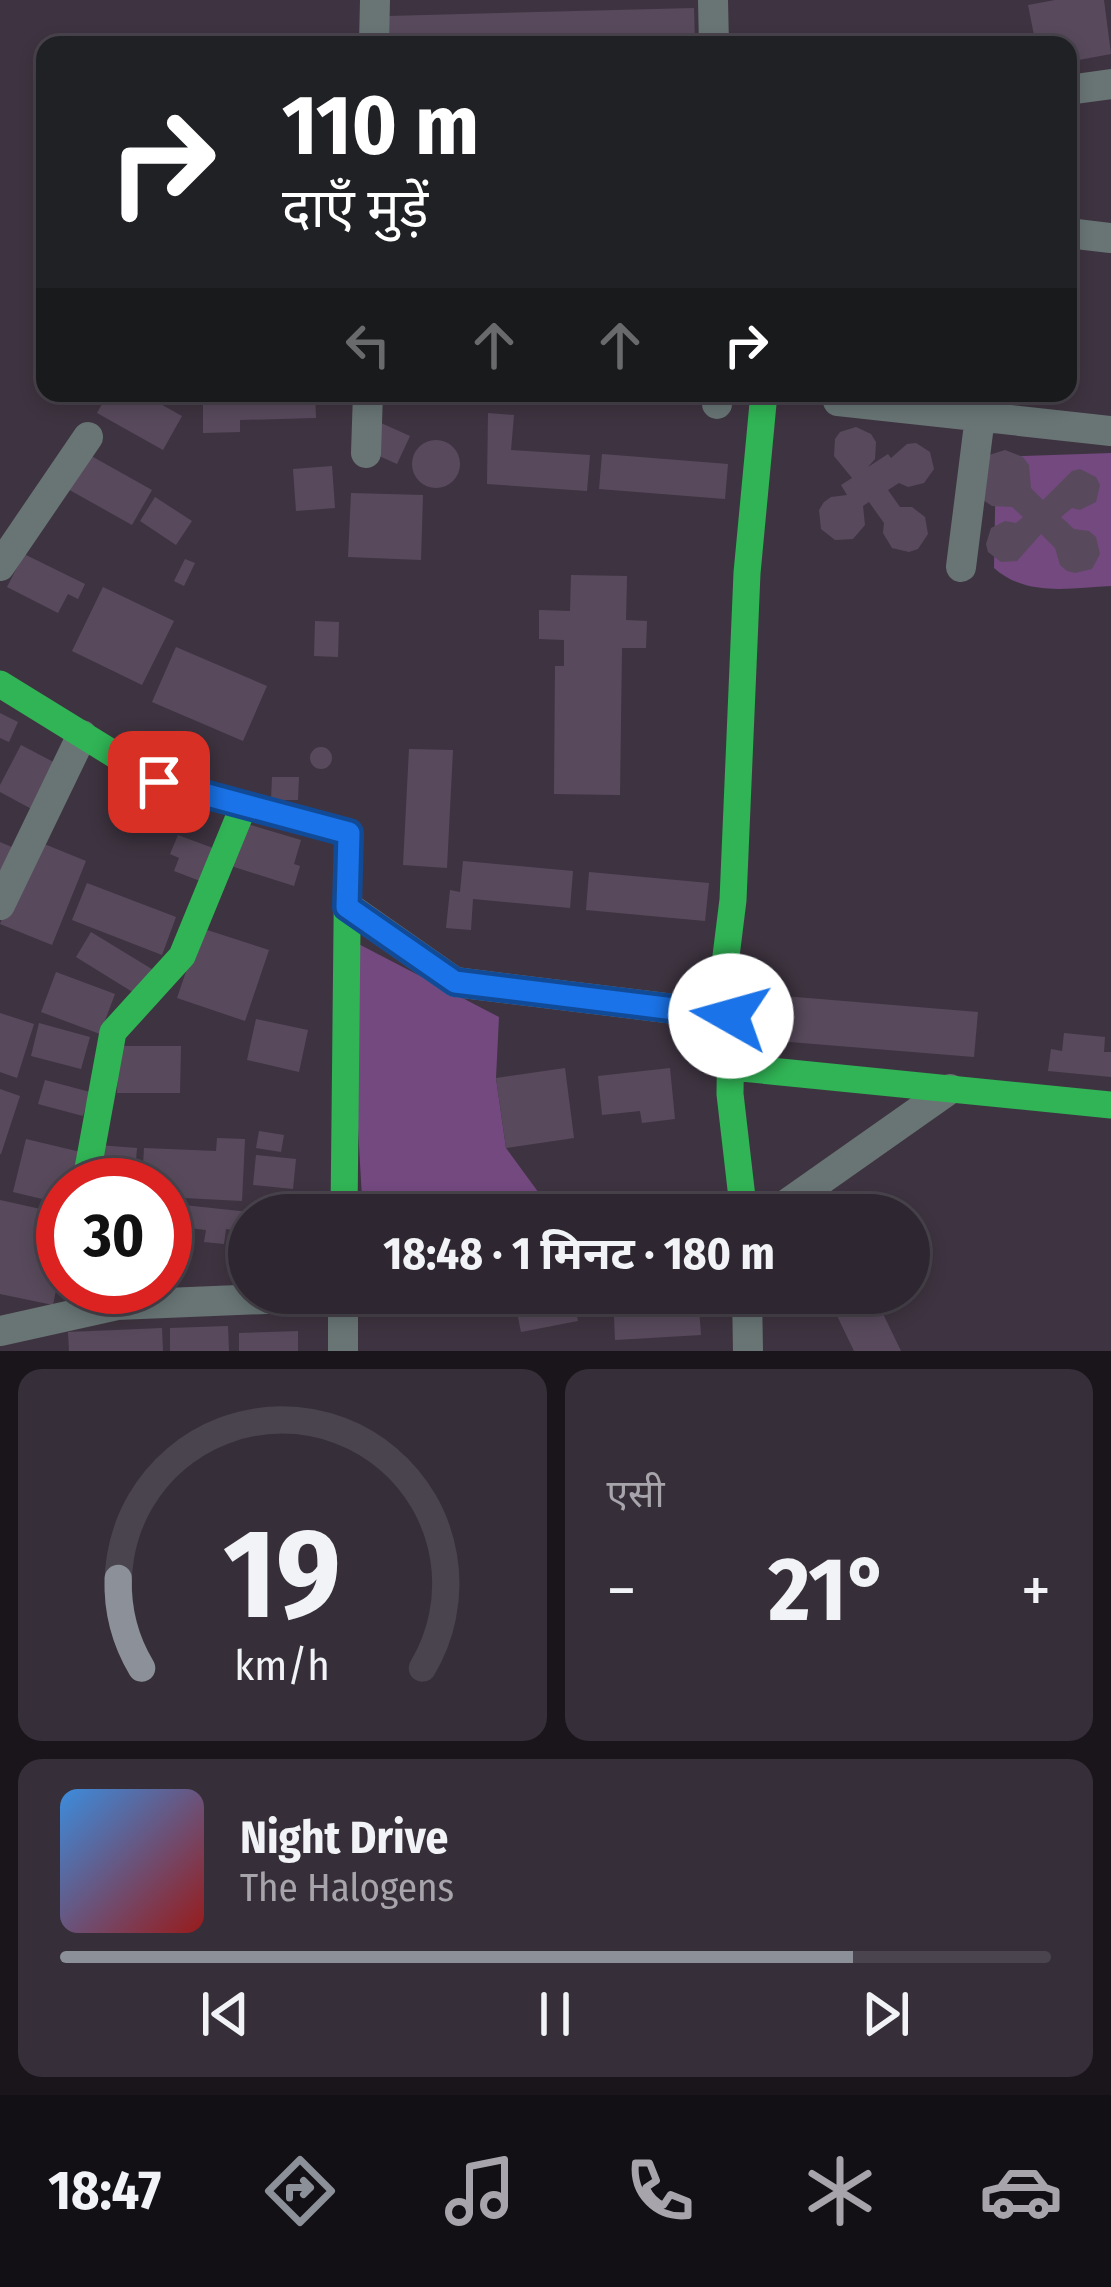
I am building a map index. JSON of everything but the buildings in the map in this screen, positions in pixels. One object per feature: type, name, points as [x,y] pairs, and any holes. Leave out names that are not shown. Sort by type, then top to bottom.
[{"type":"street","points":[[374,36],[375,0]]},
{"type":"street","points":[[713,0],[714,36]]},
{"type":"street","points":[[1077,89],[1111,84]]},
{"type":"street","points":[[1077,234],[1111,238]]},
{"type":"street","points":[[366,453],[368,402]]},
{"type":"street","points":[[742,1194],[730,1094],[726,956],[733,900],[753,479],[763,402]]},
{"type":"street","points":[[874,402],[981,405],[1111,430]]},
{"type":"street","points":[[961,567],[981,405]]},
{"type":"street","points":[[0,566],[88,436]]},
{"type":"street","points":[[0,684],[159,782],[349,833],[344,1194]]},
{"type":"street","points":[[0,904],[82,734]]},
{"type":"street","points":[[90,1158],[113,1032],[182,956],[244,805]]},
{"type":"street","points":[[347,907],[455,982],[731,1016]]},
{"type":"street","points":[[731,1066],[1111,1105]]},
{"type":"street","points":[[801,1194],[950,1089]]},
{"type":"street","points":[[192,1301],[228,1300]]},
{"type":"street","points":[[0,1331],[42,1314]]},
{"type":"street","points":[[333,1314],[343,1351]]},
{"type":"street","points":[[747,1314],[748,1351]]},
{"type":"shaded area","points":[[1111,453],[1111,586],[1034,587],[994,568],[996,457]]},
{"type":"shaded area","points":[[347,938],[499,1017],[496,1078],[506,1148],[540,1194],[362,1194]]},
{"type":"traffic: fast","points":[[742,1194],[730,1094],[726,956],[733,900],[747,573],[763,402]]},
{"type":"traffic: fast","points":[[0,684],[159,782],[348,833],[344,1194]]},
{"type":"traffic: fast","points":[[90,1158],[113,1032],[182,956],[244,805]]},
{"type":"traffic: fast","points":[[731,1067],[1111,1105]]},
{"type":"route","points":[[159,782],[349,833],[347,907],[455,982],[731,1016]]}]
